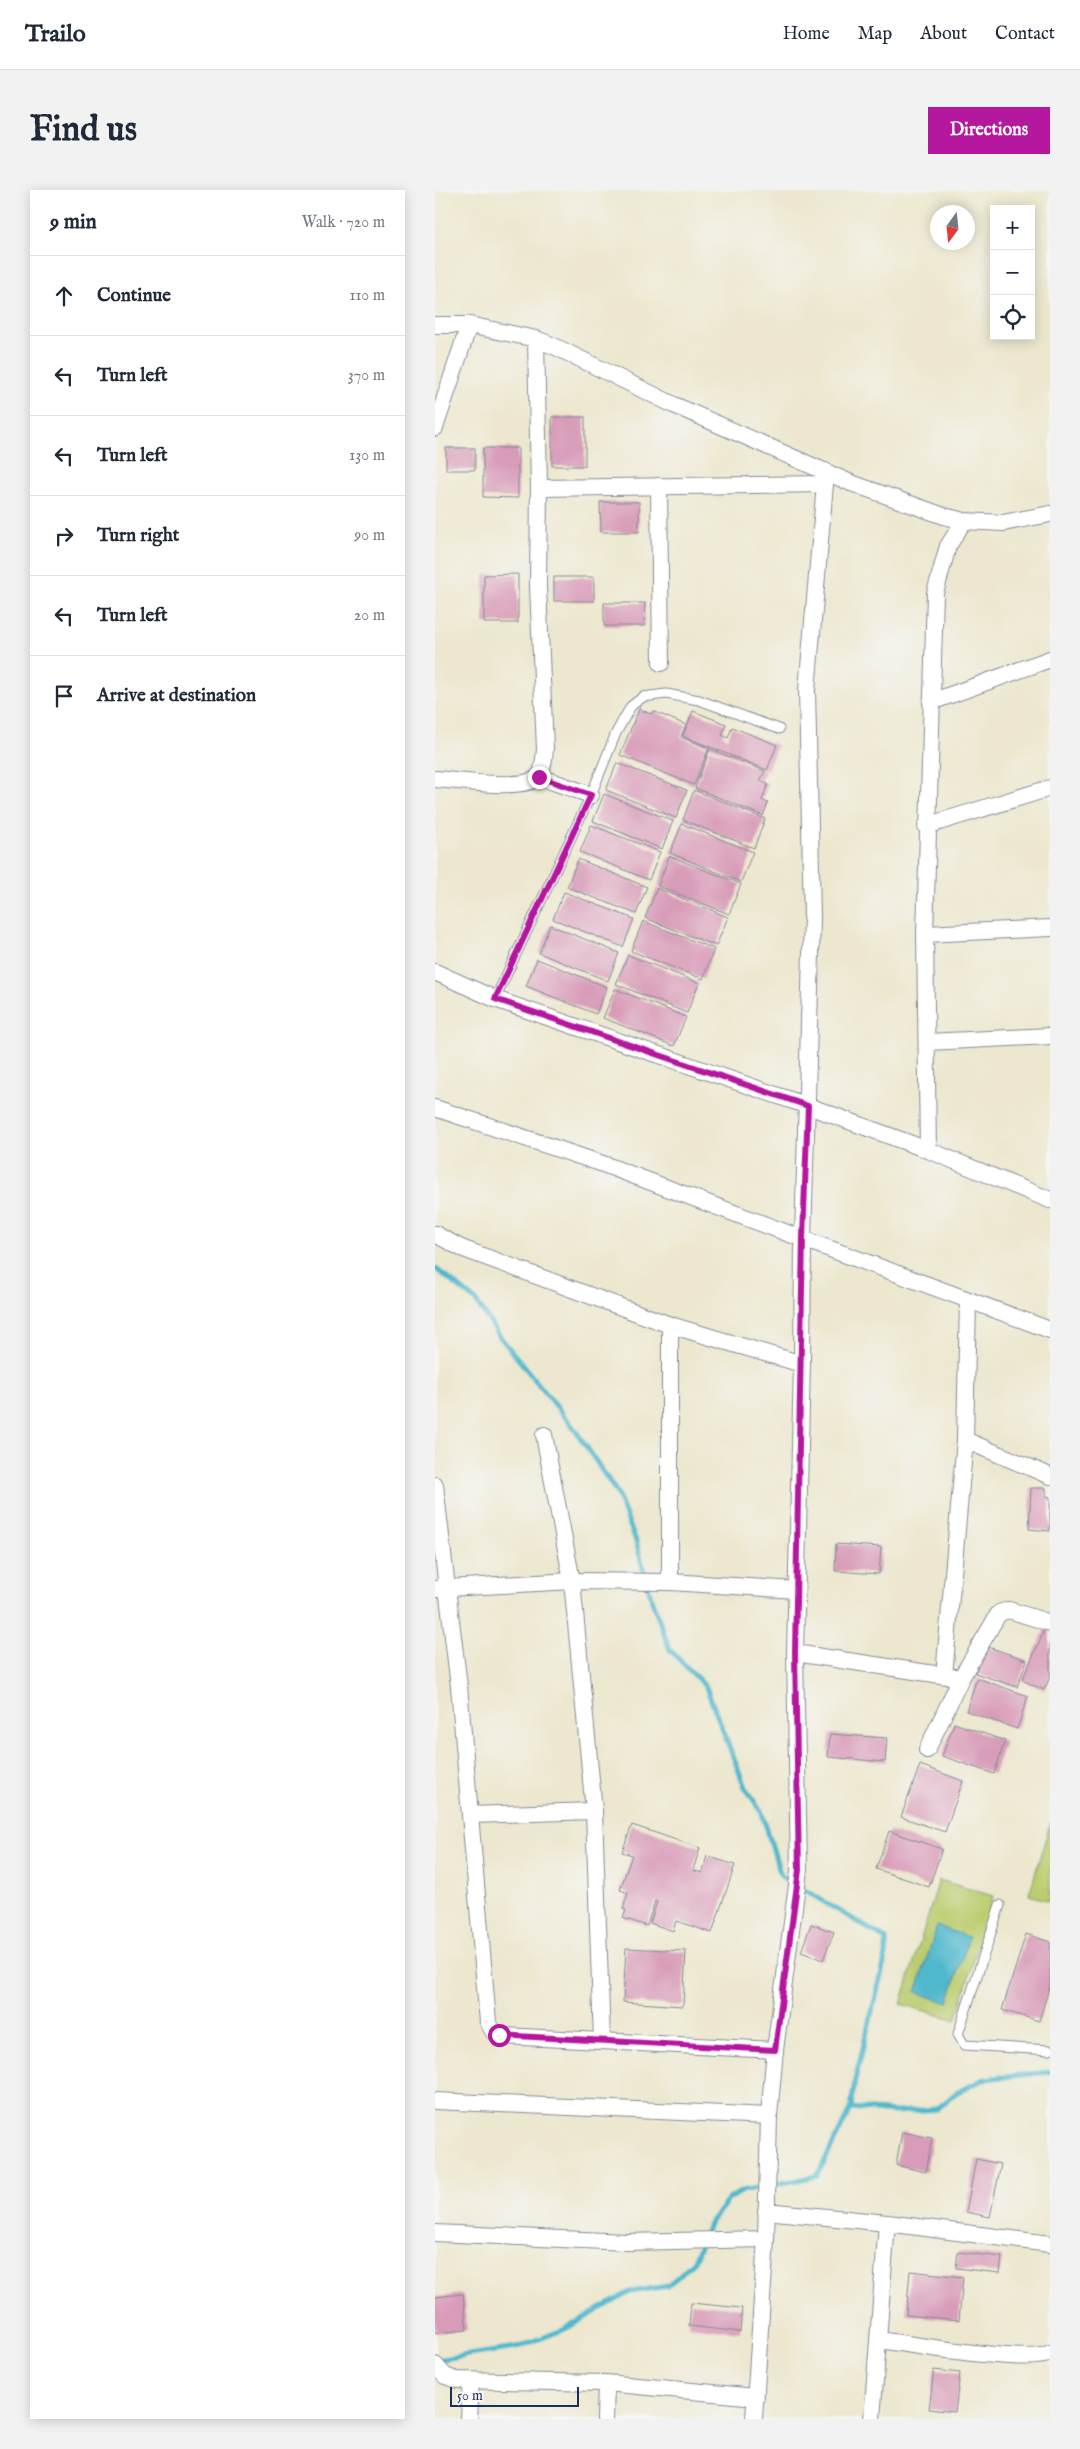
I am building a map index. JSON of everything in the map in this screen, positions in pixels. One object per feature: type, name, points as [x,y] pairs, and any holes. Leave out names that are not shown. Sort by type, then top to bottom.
[{"type":"street","points":[[435,325],[469,325],[536,339],[576,355],[825,478],[888,498],[964,521],[1003,523],[1050,514]]},
{"type":"street","points":[[435,428],[469,325]]},
{"type":"street","points":[[435,779],[509,784],[528,783],[539,777],[543,765],[545,749],[538,586],[539,488],[536,339]]},
{"type":"street","points":[[539,488],[659,486],[825,478]]},
{"type":"street","points":[[754,2419],[767,2204],[769,2116],[775,2050],[798,1873],[795,1653],[803,1238],[812,917],[807,690],[825,478]]},
{"type":"street","points":[[659,486],[661,663]]},
{"type":"street","points":[[928,1150],[925,934],[926,826],[935,593],[948,546],[964,521]]},
{"type":"street","points":[[931,702],[1050,659]]},
{"type":"street","points":[[539,777],[591,795]]},
{"type":"street","points":[[926,826],[1050,788]]},
{"type":"street","points":[[925,934],[1050,928]]},
{"type":"street","points":[[435,972],[495,999],[808,1106],[928,1150],[1050,1200]]},
{"type":"street","points":[[928,1042],[1050,1036]]},
{"type":"street","points":[[435,1108],[603,1164],[1050,1330]]},
{"type":"street","points":[[435,1234],[461,1248],[670,1325],[802,1364]]},
{"type":"street","points":[[944,1675],[965,1440],[968,1300]]},
{"type":"street","points":[[664,1582],[670,1325]]},
{"type":"street","points":[[544,1435],[571,1581],[594,1811],[603,2041]]},
{"type":"street","points":[[965,1440],[1050,1476]]},
{"type":"street","points":[[435,1485],[441,1588],[459,1686],[490,2028],[496,2034],[503,2036],[775,2050]]},
{"type":"street","points":[[441,1588],[571,1581],[664,1582],[797,1590]]},
{"type":"street","points":[[927,1750],[961,1678],[999,1613],[1009,1610],[1050,1623]]},
{"type":"street","points":[[795,1653],[961,1678]]},
{"type":"street","points":[[471,1814],[594,1811]]},
{"type":"street","points":[[435,2101],[769,2116]]},
{"type":"street","points":[[767,2204],[887,2223],[1050,2244]]},
{"type":"street","points":[[872,2419],[887,2223]]},
{"type":"street","points":[[435,2233],[626,2242],[765,2239]]},
{"type":"street","points":[[879,2340],[1013,2356],[1044,2356],[1050,2352]]},
{"type":"street","points":[[435,2364],[445,2376],[471,2381],[606,2383],[755,2397]]},
{"type":"street","points":[[469,2419],[471,2381]]},
{"type":"street","points":[[605,2419],[606,2383]]},
{"type":"lane","points":[[495,999],[591,795],[616,733],[631,706],[643,697],[666,694],[699,700],[779,729]]},
{"type":"lane","points":[[1000,1905],[958,2034],[964,2045],[1050,2050]]},
{"type":"green space","points":[[1050,1823],[1050,1901],[1029,1895]]},
{"type":"green space","points":[[939,1880],[993,1896],[956,2020],[901,2004]]},
{"type":"water","points":[[937,1926],[969,1937],[948,2003],[916,1992]]},
{"type":"building","points":[[552,417],[585,417],[585,466],[552,466]]},
{"type":"building","points":[[446,448],[475,448],[475,470],[446,470]]},
{"type":"building","points":[[483,448],[518,448],[518,498],[483,497]]},
{"type":"building","points":[[600,502],[639,502],[639,532],[601,532]]},
{"type":"building","points":[[518,574],[518,623],[484,623],[484,575]]},
{"type":"building","points":[[554,577],[594,577],[594,601],[554,601]]},
{"type":"building","points":[[604,603],[645,603],[644,626],[604,626]]},
{"type":"building","points":[[639,709],[651,714],[653,711],[686,725],[681,737],[709,748],[694,785],[620,755]]},
{"type":"building","points":[[693,711],[726,724],[722,735],[728,738],[732,727],[777,745],[767,770],[683,736]]},
{"type":"building","points":[[710,749],[765,771],[760,781],[768,784],[762,800],[768,803],[763,816],[695,788]]},
{"type":"building","points":[[617,763],[687,790],[676,818],[606,790]]},
{"type":"building","points":[[694,790],[765,819],[754,848],[683,820]]},
{"type":"building","points":[[604,794],[673,821],[662,849],[593,821]]},
{"type":"building","points":[[682,824],[753,852],[741,882],[670,853]]},
{"type":"building","points":[[591,825],[660,852],[649,880],[580,852]]},
{"type":"building","points":[[669,856],[741,884],[729,914],[658,886]]},
{"type":"building","points":[[578,859],[647,887],[636,914],[567,887]]},
{"type":"building","points":[[657,888],[728,917],[716,946],[645,918]]},
{"type":"building","points":[[564,892],[634,919],[623,947],[553,919]]},
{"type":"building","points":[[643,921],[714,949],[703,979],[631,951]]},
{"type":"building","points":[[550,925],[619,953],[608,981],[539,953]]},
{"type":"building","points":[[628,955],[699,983],[687,1013],[616,984]]},
{"type":"building","points":[[537,959],[607,987],[596,1014],[526,986]]},
{"type":"building","points":[[615,989],[686,1017],[674,1046],[603,1018]]},
{"type":"building","points":[[1031,1488],[1046,1488],[1046,1496],[1050,1497],[1050,1531],[1029,1529]]},
{"type":"building","points":[[836,1544],[881,1547],[879,1574],[835,1571]]},
{"type":"building","points":[[1045,1629],[1050,1632],[1050,1677],[1044,1690],[1022,1680]]},
{"type":"building","points":[[985,1646],[1027,1660],[1017,1687],[975,1673]]},
{"type":"building","points":[[977,1678],[1028,1696],[1017,1729],[966,1711]]},
{"type":"building","points":[[954,1723],[1005,1741],[994,1774],[942,1756]]},
{"type":"building","points":[[830,1734],[887,1738],[885,1762],[828,1757]]},
{"type":"building","points":[[920,1765],[963,1781],[945,1832],[901,1817]]},
{"type":"building","points":[[632,1825],[700,1848],[693,1870],[702,1873],[707,1856],[735,1865],[712,1933],[676,1921],[673,1931],[650,1923],[657,1902],[655,1901],[647,1926],[623,1918],[626,1910],[623,1909],[628,1893],[620,1890],[632,1855],[622,1852]]},
{"type":"building","points":[[889,1831],[942,1849],[929,1887],[876,1869]]},
{"type":"building","points":[[811,1924],[834,1932],[823,1960],[801,1952]]},
{"type":"building","points":[[1026,1934],[1050,1942],[1050,1985],[1039,2021],[1002,2010]]},
{"type":"building","points":[[626,1948],[686,1951],[683,2006],[623,2002]]},
{"type":"building","points":[[902,2132],[932,2138],[926,2172],[896,2165]]},
{"type":"building","points":[[976,2159],[1001,2164],[990,2217],[966,2212]]},
{"type":"building","points":[[958,2252],[1002,2257],[1000,2273],[956,2268]]},
{"type":"building","points":[[910,2271],[963,2277],[959,2320],[906,2315]]},
{"type":"building","points":[[463,2294],[467,2330],[435,2333],[435,2297]]},
{"type":"building","points":[[691,2303],[742,2308],[740,2332],[689,2326]]},
{"type":"building","points":[[934,2370],[960,2373],[955,2412],[929,2409]]},
{"type":"waterway","points":[[435,1268],[475,1300],[501,1338],[574,1428],[617,1493],[636,1541],[652,1601],[670,1650],[706,1687],[745,1787],[762,1813],[781,1876],[886,1939],[886,1955],[855,2080],[851,2108],[896,2112],[937,2109],[956,2093],[984,2079],[1050,2072]]},
{"type":"waterway","points":[[435,2360],[516,2348],[565,2329],[630,2292],[668,2286],[694,2261],[709,2224],[729,2199],[742,2191],[817,2176],[851,2108]]},
{"type":"route","points":[[499,2035],[775,2050],[799,1870],[795,1653],[803,1238],[808,1106],[495,999],[591,795],[539,777]]}]
